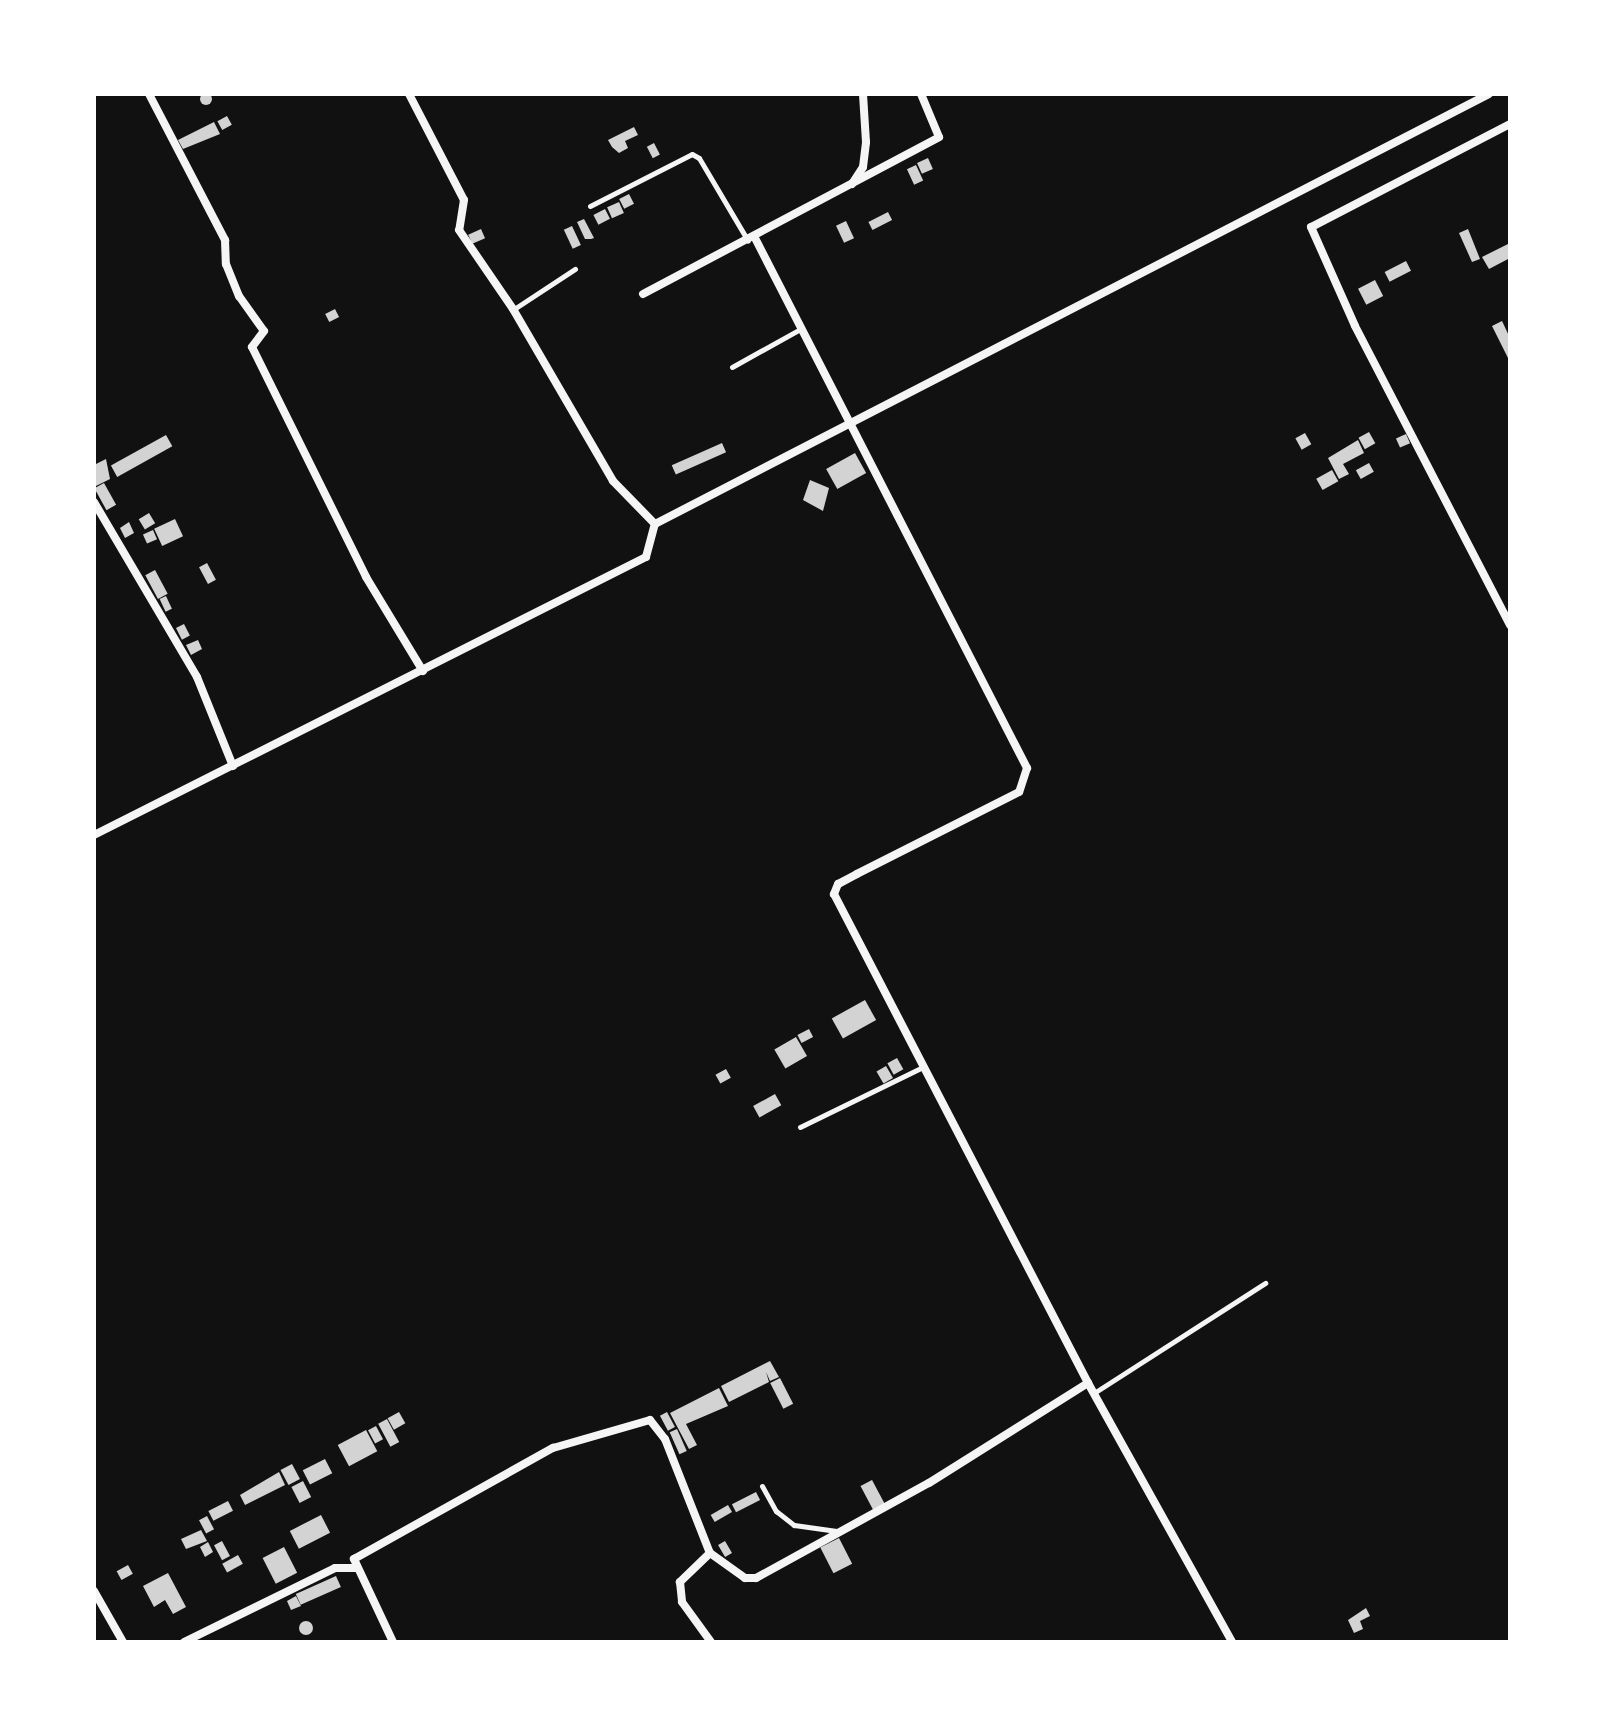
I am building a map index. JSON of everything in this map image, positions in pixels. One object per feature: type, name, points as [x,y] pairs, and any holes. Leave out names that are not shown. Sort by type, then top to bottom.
[{"type":"street","points":[[149,94],[225,240],[226,264],[239,296],[264,331],[252,347],[260,364],[366,577],[423,671]]},
{"type":"street","points":[[94,835],[646,557],[652,548],[653,528],[613,481],[513,309],[459,230],[464,200],[409,94]]},
{"type":"street","points":[[852,185],[863,167],[866,142],[863,94]]},
{"type":"street","points":[[643,294],[752,240],[941,135],[921,94]]},
{"type":"street","points":[[653,528],[852,419],[1489,94]]},
{"type":"street","points":[[1510,124],[1311,227],[1355,326],[1510,625]]},
{"type":"street","points":[[752,240],[852,419],[1027,768],[1019,792],[838,884],[834,894],[921,1068],[1088,1383],[1097,1391],[1232,1642]]},
{"type":"street","points":[[94,502],[197,677],[233,766]]},
{"type":"street","points":[[393,1642],[354,1559],[371,1546],[553,1448],[650,1420],[665,1439],[710,1553],[745,1578],[756,1578],[929,1483],[1088,1383]]},
{"type":"street","points":[[710,1553],[680,1582],[682,1602],[711,1642]]},
{"type":"street","points":[[184,1642],[335,1568],[356,1568]]},
{"type":"street","points":[[94,1591],[123,1642]]},
{"type":"lane","points":[[590,206],[692,154],[752,240]]},
{"type":"lane","points":[[513,309],[575,269]]},
{"type":"lane","points":[[732,367],[803,328]]},
{"type":"lane","points":[[800,1127],[921,1068]]},
{"type":"lane","points":[[1097,1391],[1265,1283]]},
{"type":"lane","points":[[762,1486],[776,1511],[794,1525],[842,1530]]},
{"type":"building","points":[[206,93],[212,99],[206,105],[200,99]]},
{"type":"building","points":[[227,116],[232,125],[222,130],[217,121]]},
{"type":"building","points":[[214,122],[220,134],[183,149],[178,140]]},
{"type":"building","points":[[634,127],[638,135],[625,141],[628,148],[619,153],[608,140]]},
{"type":"building","points":[[654,143],[660,155],[653,158],[647,147]]},
{"type":"building","points":[[928,158],[933,169],[922,174],[917,163]]},
{"type":"building","points":[[916,165],[923,180],[914,185],[907,169]]},
{"type":"building","points":[[629,194],[634,204],[624,209],[619,199]]},
{"type":"building","points":[[619,202],[624,213],[612,218],[607,207]]},
{"type":"building","points":[[605,209],[610,219],[598,225],[593,215]]},
{"type":"building","points":[[888,212],[892,220],[872,230],[868,222]]},
{"type":"building","points":[[584,219],[594,238],[585,239],[577,222]]},
{"type":"building","points":[[846,221],[854,238],[844,243],[836,226]]},
{"type":"building","points":[[572,226],[581,245],[573,249],[564,230]]},
{"type":"building","points":[[481,229],[485,238],[472,244],[468,235]]},
{"type":"building","points":[[1468,229],[1480,259],[1472,262],[1459,233]]},
{"type":"building","points":[[1510,243],[1510,258],[1489,269],[1482,257]]},
{"type":"building","points":[[1406,261],[1411,271],[1390,282],[1385,272]]},
{"type":"building","points":[[1375,280],[1383,296],[1366,305],[1358,289]]},
{"type":"building","points":[[335,309],[339,317],[329,322],[325,314]]},
{"type":"building","points":[[1502,321],[1510,338],[1510,362],[1492,326]]},
{"type":"building","points":[[1369,432],[1375,443],[1365,449],[1359,438]]},
{"type":"building","points":[[1305,433],[1311,444],[1302,450],[1295,438]]},
{"type":"building","points":[[1406,434],[1410,443],[1400,448],[1396,438]]},
{"type":"building","points":[[166,435],[172,446],[117,477],[111,466]]},
{"type":"building","points":[[1358,440],[1364,453],[1343,464],[1349,474],[1339,479],[1328,458]]},
{"type":"building","points":[[722,443],[726,452],[676,475],[672,465]]},
{"type":"building","points":[[855,453],[866,473],[837,489],[826,469]]},
{"type":"building","points":[[106,459],[110,479],[94,487],[94,465]]},
{"type":"building","points":[[1369,463],[1374,472],[1361,479],[1356,470]]},
{"type":"building","points":[[1332,470],[1338,481],[1323,490],[1316,479]]},
{"type":"building","points":[[810,480],[829,488],[823,511],[803,500]]},
{"type":"building","points":[[104,483],[116,505],[106,510],[94,488]]},
{"type":"building","points":[[149,513],[155,523],[145,529],[139,519]]},
{"type":"building","points":[[175,519],[183,536],[162,546],[154,529]]},
{"type":"building","points":[[129,522],[134,533],[125,538],[120,528]]},
{"type":"building","points":[[153,530],[157,539],[147,544],[143,534]]},
{"type":"building","points":[[207,563],[216,580],[208,584],[199,567]]},
{"type":"building","points":[[155,570],[168,594],[158,599],[145,575]]},
{"type":"building","points":[[166,596],[172,609],[166,612],[160,599]]},
{"type":"building","points":[[184,624],[190,636],[182,640],[176,628]]},
{"type":"building","points":[[198,640],[202,649],[191,655],[186,645]]},
{"type":"building","points":[[865,1000],[876,1020],[843,1039],[832,1018]]},
{"type":"building","points":[[809,1029],[813,1037],[802,1043],[797,1035]]},
{"type":"building","points":[[796,1037],[807,1056],[785,1069],[774,1050]]},
{"type":"building","points":[[897,1058],[903,1069],[894,1075],[887,1063]]},
{"type":"building","points":[[886,1066],[893,1078],[883,1084],[876,1072]]},
{"type":"building","points":[[726,1069],[731,1078],[720,1084],[716,1075]]},
{"type":"building","points":[[775,1094],[781,1105],[759,1117],[753,1106]]},
{"type":"building","points":[[770,1361],[779,1377],[770,1381],[766,1372],[769,1382],[729,1402],[721,1386]]},
{"type":"building","points":[[780,1378],[793,1404],[783,1409],[770,1383]]},
{"type":"building","points":[[719,1388],[728,1406],[686,1424],[697,1445],[689,1449],[670,1413]]},
{"type":"building","points":[[399,1412],[405,1423],[394,1430],[388,1418]]},
{"type":"building","points":[[667,1412],[675,1427],[668,1431],[660,1416]]},
{"type":"building","points":[[387,1419],[399,1442],[390,1447],[378,1424]]},
{"type":"building","points":[[376,1426],[383,1439],[375,1443],[368,1430]]},
{"type":"building","points":[[677,1429],[687,1451],[679,1454],[670,1432]]},
{"type":"building","points":[[366,1430],[377,1451],[349,1466],[338,1445]]},
{"type":"building","points":[[325,1459],[332,1473],[310,1485],[303,1470]]},
{"type":"building","points":[[292,1464],[300,1479],[289,1485],[281,1470]]},
{"type":"building","points":[[279,1472],[285,1485],[245,1505],[240,1495]]},
{"type":"building","points":[[872,1480],[885,1504],[873,1510],[861,1486]]},
{"type":"building","points":[[303,1481],[311,1497],[300,1503],[291,1487]]},
{"type":"building","points":[[756,1492],[760,1500],[736,1512],[732,1504]]},
{"type":"building","points":[[228,1501],[233,1511],[213,1521],[208,1511]]},
{"type":"building","points":[[728,1505],[732,1512],[715,1522],[711,1515]]},
{"type":"building","points":[[321,1515],[330,1533],[299,1549],[290,1531]]},
{"type":"building","points":[[207,1516],[214,1529],[206,1533],[199,1520]]},
{"type":"building","points":[[201,1530],[207,1541],[186,1549],[181,1539]]},
{"type":"building","points":[[839,1538],[852,1564],[833,1573],[820,1548]]},
{"type":"building","points":[[222,1541],[230,1556],[222,1560],[214,1545]]},
{"type":"building","points":[[725,1541],[732,1553],[725,1557],[718,1545]]},
{"type":"building","points":[[208,1542],[213,1552],[205,1557],[200,1547]]},
{"type":"building","points":[[284,1547],[297,1573],[276,1584],[263,1558]]},
{"type":"building","points":[[238,1555],[243,1564],[227,1572],[222,1564]]},
{"type":"building","points":[[128,1565],[133,1574],[121,1580],[117,1571]]},
{"type":"building","points":[[168,1573],[186,1607],[173,1614],[165,1600],[154,1607],[143,1586]]},
{"type":"building","points":[[336,1576],[341,1587],[301,1605],[296,1594]]},
{"type":"building","points":[[296,1596],[301,1606],[291,1610],[287,1601]]},
{"type":"building","points":[[1366,1608],[1370,1616],[1360,1621],[1363,1629],[1354,1633],[1348,1620]]},
{"type":"building","points":[[306,1621],[313,1628],[306,1635],[299,1628]]}]
